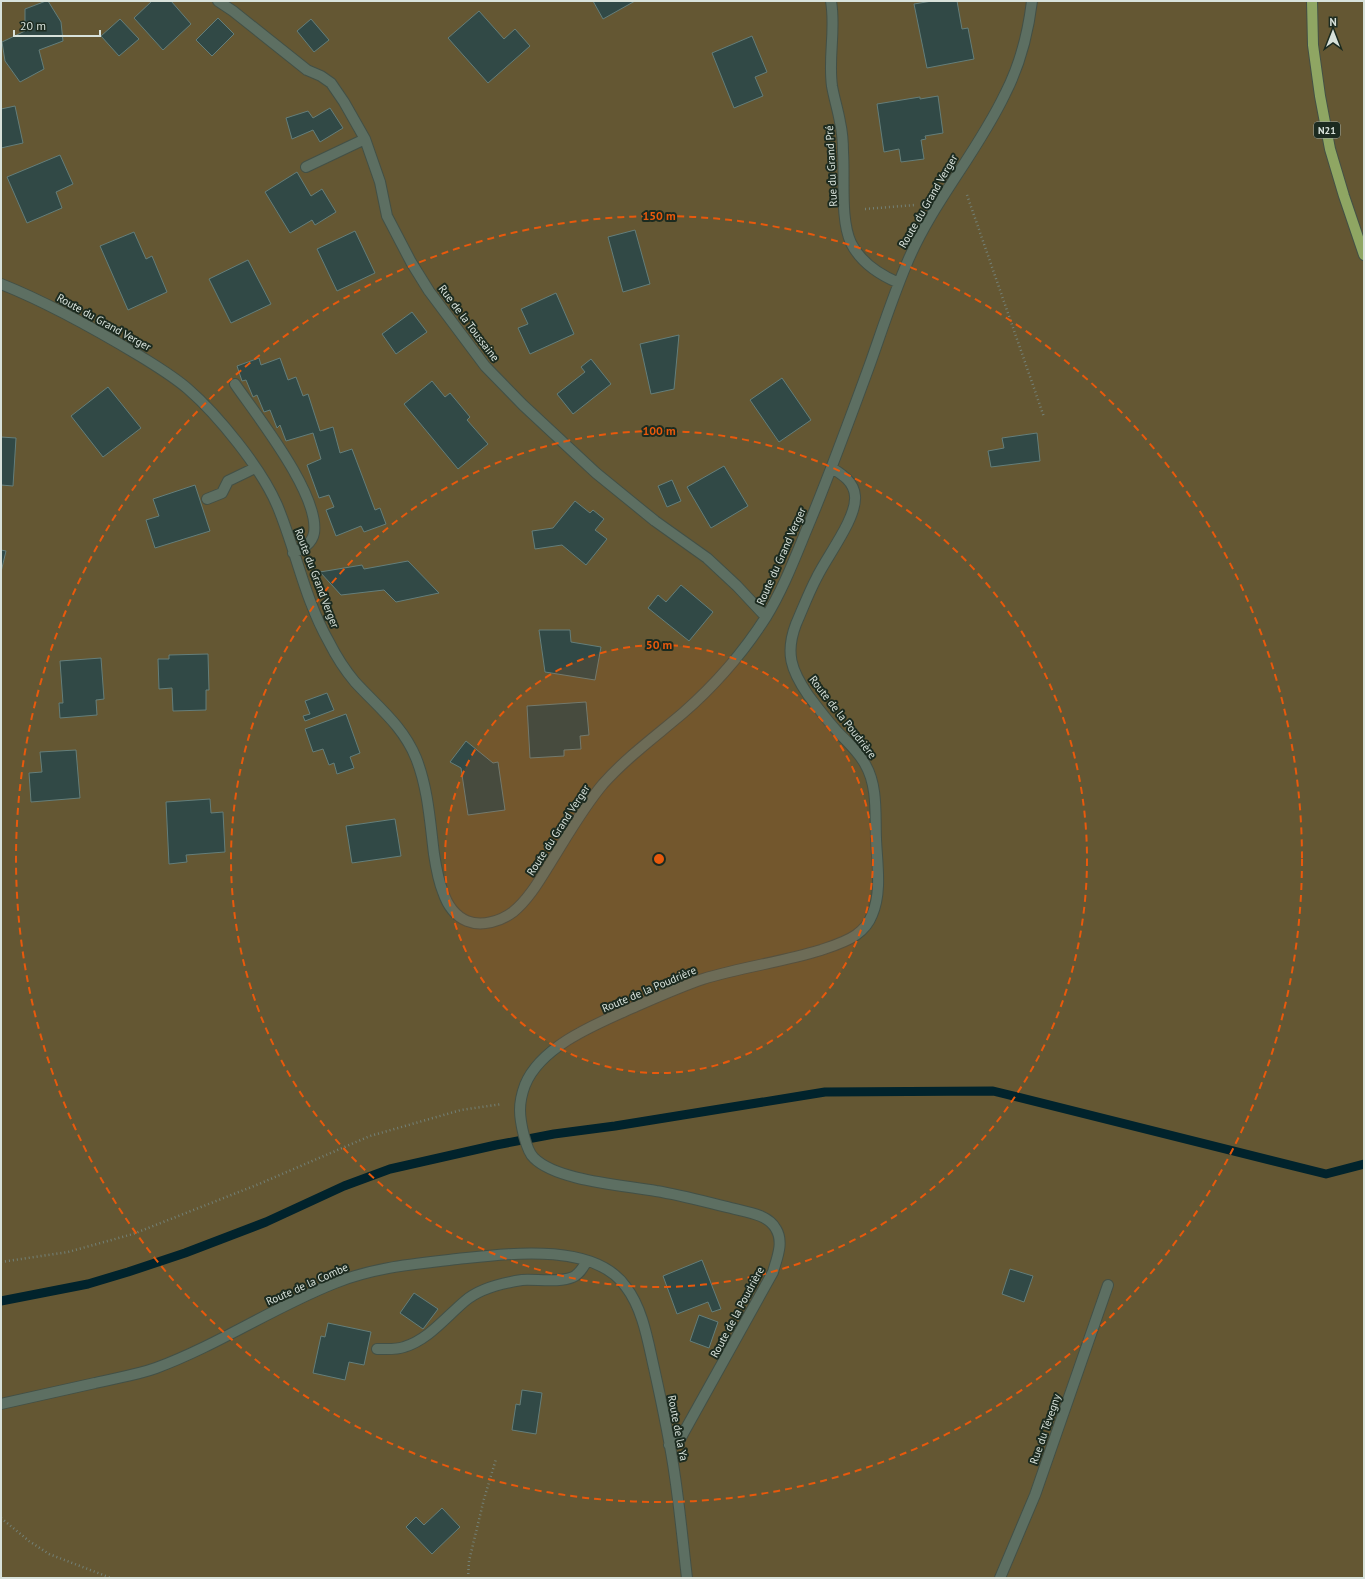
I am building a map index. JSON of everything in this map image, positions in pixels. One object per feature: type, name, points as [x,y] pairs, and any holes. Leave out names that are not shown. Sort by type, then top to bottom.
[{"type":"main road","name":"N21","points":[[1312,1],[1313,45],[1330,149],[1364,255]]},
{"type":"street","name":"Rue de la Toussaine","points":[[218,1],[233,11],[307,70],[321,76],[331,83],[344,102],[365,139],[380,182],[387,216],[411,262],[429,291],[485,366],[523,405],[596,473],[655,522],[707,558],[737,586],[766,617]]},
{"type":"street","name":"Rue du Grand Pré","points":[[831,1],[834,17],[831,60],[832,86],[840,122],[843,152],[845,211],[848,236],[858,253],[866,262],[883,276],[899,283]]},
{"type":"street","name":"Route du Grand Verger","points":[[1,284],[30,296],[72,317],[117,342],[174,378],[200,401],[238,444],[276,502],[314,612],[335,654],[353,680],[394,721],[418,762],[422,777],[436,869],[443,894],[456,914],[466,920],[477,923],[489,923],[502,919],[514,911],[525,900],[589,802],[605,782],[628,759],[704,695],[726,672],[766,617],[779,594],[792,565],[832,468],[899,283],[918,240],[953,180],[993,118],[1013,79],[1026,37],[1032,1]]},
{"type":"street","points":[[306,167],[365,139]]},
{"type":"street","points":[[235,384],[293,469],[307,496],[312,512],[314,534],[310,543],[293,553]]},
{"type":"street","points":[[207,499],[222,493],[228,481],[255,468]]},
{"type":"street","name":"Route de la Poudrière","points":[[670,1445],[679,1441],[773,1272],[780,1245],[780,1238],[777,1230],[772,1223],[749,1212],[660,1191],[591,1180],[558,1172],[538,1162],[529,1153],[522,1125],[520,1108],[526,1083],[531,1073],[554,1050],[575,1035],[660,995],[704,979],[793,958],[832,946],[854,937],[864,928],[872,917],[878,887],[875,805],[870,773],[864,761],[834,728],[811,699],[796,676],[790,659],[791,638],[796,624],[817,576],[841,535],[853,509],[855,494],[852,486],[843,475],[832,468]]},
{"type":"street","name":"Route de la Combe","points":[[1,1404],[153,1369],[197,1350],[313,1292],[359,1274],[406,1264],[510,1254],[558,1254],[576,1257],[610,1270],[627,1288]]},
{"type":"street","points":[[377,1349],[403,1348],[417,1341],[442,1323],[466,1300],[492,1286],[522,1280],[554,1280],[573,1277],[580,1272],[587,1261]]},
{"type":"street","name":"Rue du Tévegny","points":[[1000,1578],[1035,1495],[1108,1285]]},
{"type":"street","name":"Route de la Ya","points":[[627,1288],[645,1328],[670,1445],[687,1578]]},
{"type":"path","points":[[953,180],[963,189],[969,200],[1044,417]]},
{"type":"path","points":[[845,211],[922,204]]},
{"type":"path","points":[[1,1262],[68,1252],[133,1234],[259,1184],[370,1136],[461,1110],[521,1102]]},
{"type":"path","points":[[468,1578],[469,1561],[484,1499],[496,1459]]},
{"type":"path","points":[[1,1518],[29,1541],[49,1554],[111,1578]]},
{"type":"shaded area","points":[[1,1],[1364,1],[1364,1578],[1,1578]]},
{"type":"building","points":[[48,1],[61,22],[63,41],[39,50],[44,69],[20,82],[5,61],[2,42],[25,31],[25,9]]},
{"type":"building","points":[[152,1],[171,1],[191,24],[163,50],[134,18]]},
{"type":"building","points":[[593,1],[635,1],[603,19]]},
{"type":"building","points":[[932,1],[957,1],[962,29],[968,28],[974,59],[927,68],[914,4]]},
{"type":"building","points":[[479,11],[504,39],[515,29],[530,46],[488,83],[448,38]]},
{"type":"building","points":[[218,18],[234,34],[212,56],[196,40]]},
{"type":"building","points":[[120,19],[139,39],[119,56],[101,36]]},
{"type":"building","points":[[311,19],[329,40],[314,52],[297,31]]},
{"type":"building","points":[[752,36],[767,72],[755,77],[763,96],[734,108],[712,53]]},
{"type":"building","points":[[938,96],[943,133],[925,136],[926,139],[921,140],[924,159],[901,162],[899,149],[884,152],[877,104],[920,97],[920,99]]},
{"type":"building","points":[[15,106],[23,143],[1,148],[1,109]]},
{"type":"building","points":[[330,108],[343,128],[320,142],[313,130],[292,139],[286,118],[308,111],[313,118]]},
{"type":"building","points":[[60,155],[73,184],[56,192],[62,208],[27,223],[7,177]]},
{"type":"building","points":[[297,172],[311,196],[322,189],[336,212],[315,225],[312,220],[290,233],[265,192]]},
{"type":"building","points":[[635,230],[650,284],[623,292],[608,237]]},
{"type":"building","points":[[355,231],[375,273],[337,291],[317,249]]},
{"type":"building","points":[[134,232],[146,259],[152,256],[167,292],[128,310],[100,246]]},
{"type":"building","points":[[248,260],[271,304],[231,323],[209,279]]},
{"type":"building","points":[[556,293],[574,334],[530,354],[518,328],[528,324],[521,309]]},
{"type":"building","points":[[412,312],[427,332],[396,354],[382,334]]},
{"type":"building","points":[[679,335],[674,389],[651,394],[640,344]]},
{"type":"building","points":[[259,358],[261,365],[280,358],[288,380],[296,377],[303,396],[308,394],[320,431],[333,427],[340,453],[352,449],[375,510],[380,508],[386,524],[364,532],[361,526],[336,536],[326,510],[334,507],[329,495],[319,498],[307,465],[321,459],[313,433],[286,441],[280,425],[277,428],[270,410],[264,412],[257,395],[253,397],[246,380],[242,381],[237,366]]},
{"type":"building","points":[[591,359],[611,384],[573,414],[557,394],[585,372],[581,367]]},
{"type":"building","points":[[782,378],[811,420],[779,442],[750,400]]},
{"type":"building","points":[[432,381],[445,397],[450,393],[470,417],[467,420],[488,444],[458,469],[404,404]]},
{"type":"building","points":[[108,387],[141,428],[103,457],[71,416]]},
{"type":"building","points":[[1037,433],[1040,461],[991,467],[988,451],[1004,448],[1002,438]]},
{"type":"building","points":[[1,437],[16,438],[13,486],[1,485]]},
{"type":"building","points":[[724,466],[748,506],[711,528],[687,487]]},
{"type":"building","points":[[672,480],[681,501],[667,507],[658,486]]},
{"type":"building","points":[[195,485],[210,531],[155,548],[146,520],[159,516],[153,499]]},
{"type":"building","points":[[575,501],[590,513],[593,510],[604,519],[595,530],[607,539],[586,565],[562,545],[535,549],[532,531],[553,528]]},
{"type":"building","points":[[1,550],[6,551],[1,572]]},
{"type":"building","points":[[408,561],[439,593],[396,602],[384,590],[341,595],[320,572],[362,565],[364,569]]},
{"type":"building","points":[[681,585],[713,612],[689,641],[648,608],[658,595],[666,602]]},
{"type":"building","points":[[539,630],[570,630],[571,642],[601,647],[595,680],[545,672]]},
{"type":"building","points":[[208,654],[209,690],[206,690],[206,710],[173,711],[172,688],[159,689],[158,659],[169,659],[169,655]]},
{"type":"building","points":[[101,658],[104,699],[96,700],[97,715],[60,718],[59,703],[63,703],[60,661]]},
{"type":"building","points":[[327,693],[334,710],[305,721],[303,716],[310,714],[305,701]]},
{"type":"building","points":[[586,702],[589,735],[580,736],[581,749],[564,750],[564,756],[530,758],[527,706]]},
{"type":"building","points":[[346,714],[360,753],[350,757],[354,768],[337,774],[334,763],[329,765],[323,749],[313,752],[305,729]]},
{"type":"building","points":[[466,741],[493,763],[498,762],[505,810],[468,815],[461,768],[450,762]]},
{"type":"building","points":[[76,750],[80,798],[31,802],[29,773],[42,772],[40,752]]},
{"type":"building","points":[[210,799],[211,813],[223,812],[225,852],[186,855],[187,862],[169,864],[166,802]]},
{"type":"building","points":[[395,819],[401,856],[352,863],[346,826]]},
{"type":"building","points":[[702,1260],[721,1309],[712,1312],[708,1302],[677,1314],[663,1276]]},
{"type":"building","points":[[1010,1269],[1033,1276],[1024,1302],[1002,1294]]},
{"type":"building","points":[[414,1293],[438,1309],[423,1329],[400,1313]]},
{"type":"building","points":[[699,1315],[718,1322],[709,1348],[690,1341]]},
{"type":"building","points":[[328,1323],[371,1332],[364,1365],[349,1362],[345,1380],[313,1373],[321,1336],[325,1337]]},
{"type":"building","points":[[522,1390],[542,1393],[536,1434],[512,1430],[516,1404],[520,1405]]},
{"type":"building","points":[[442,1508],[460,1527],[432,1554],[406,1527],[416,1517],[424,1525]]},
{"type":"waterway","points":[[1,1301],[88,1284],[185,1253],[266,1222],[344,1186],[390,1169],[496,1145],[554,1134],[615,1126],[825,1092],[993,1091],[1326,1174],[1364,1164]]}]
